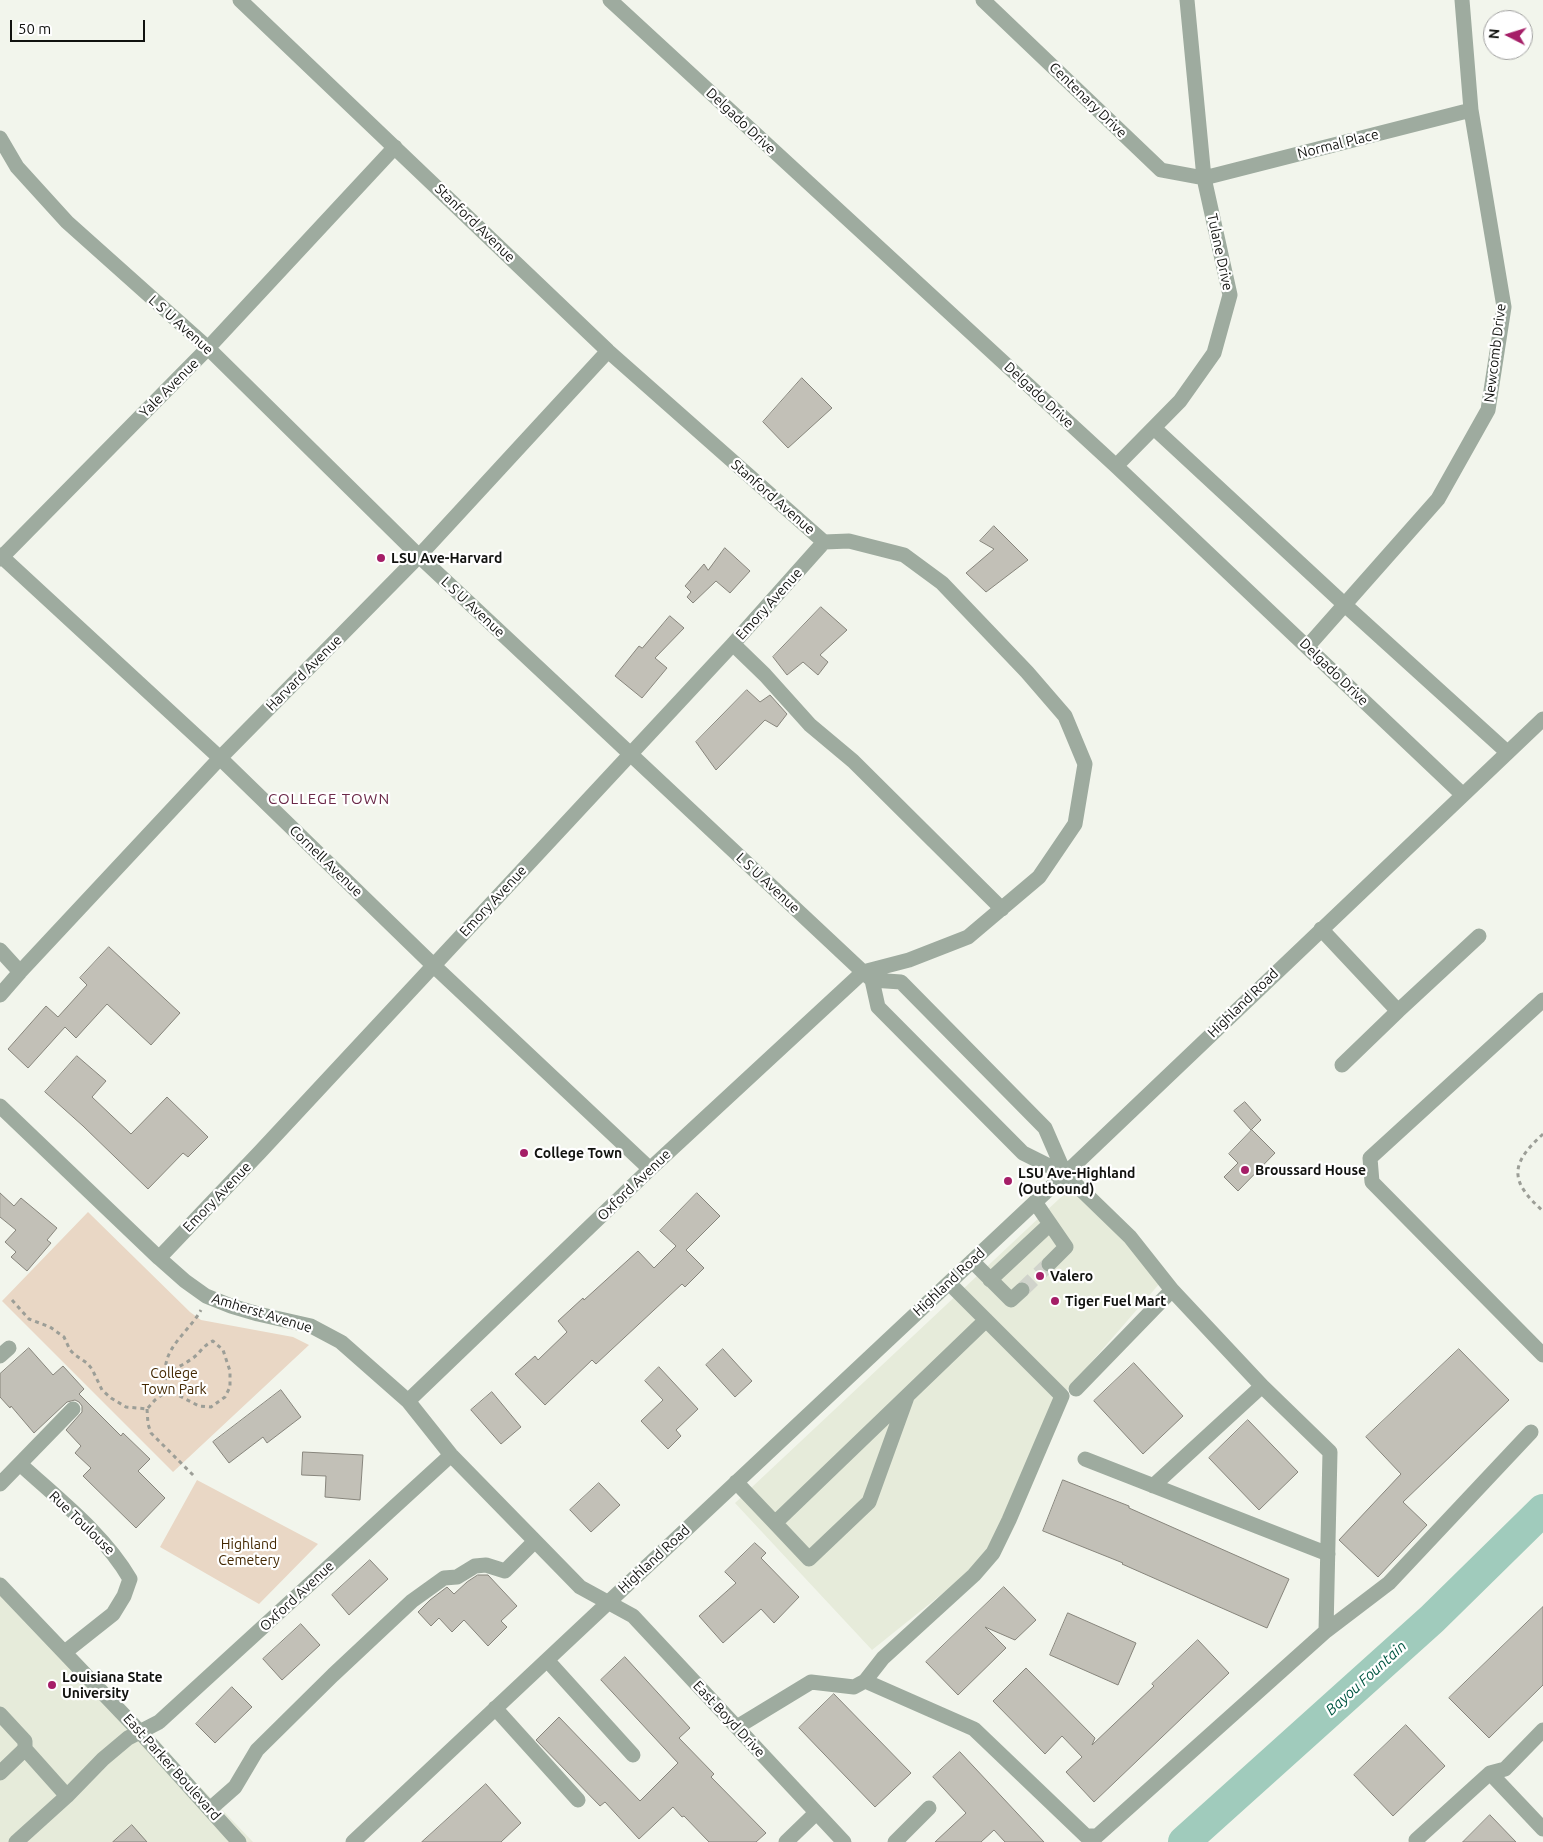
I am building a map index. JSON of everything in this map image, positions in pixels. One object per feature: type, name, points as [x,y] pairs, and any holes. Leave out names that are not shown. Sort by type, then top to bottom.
[{"type":"street","name":"Stanford Avenue","points":[[240,0],[608,351],[824,542],[849,541],[904,555],[942,583],[1065,716],[1085,764],[1075,824],[1039,877],[968,938],[868,976]]},
{"type":"street","name":"Centenary Drive","points":[[983,0],[1161,170],[1204,178]]},
{"type":"street","name":"Tulane Drive","points":[[1116,466],[1180,401],[1214,353],[1230,295],[1204,178],[1187,0]]},
{"type":"street","name":"Newcomb Drive","points":[[1308,646],[1438,499],[1488,410],[1504,307],[1471,110],[1462,0]]},
{"type":"street","name":"Delgado Drive","points":[[614,2],[1116,466],[1463,795]]},
{"type":"street","name":"Normal Place","points":[[1204,178],[1471,110]]},
{"type":"street","name":"L S U Avenue","points":[[0,138],[17,167],[67,222],[208,348],[419,556],[868,976]]},
{"type":"street","name":"Yale Avenue","points":[[1,557],[208,348],[395,147]]},
{"type":"street","name":"Harvard Avenue","points":[[0,995],[220,758],[419,556],[608,351]]},
{"type":"street","points":[[1154,428],[1507,752]]},
{"type":"street","name":"Emory Avenue","points":[[159,1258],[260,1152],[732,644],[824,542]]},
{"type":"street","name":"Cornell Avenue","points":[[1,557],[220,758],[433,965],[650,1170]]},
{"type":"street","points":[[732,644],[765,675],[810,725],[853,762],[1002,909]]},
{"type":"street","name":"Highland Road","points":[[353,1842],[1065,1174],[1543,719]]},
{"type":"street","points":[[1321,929],[1398,1011]]},
{"type":"street","points":[[1342,1065],[1479,936]]},
{"type":"street","points":[[0,950],[20,972]]},
{"type":"street","points":[[1065,1174],[1046,1128],[901,982],[868,976],[878,1007],[1023,1152],[1065,1174],[1130,1237],[1172,1290],[1262,1386],[1330,1452],[1326,1631]]},
{"type":"street","name":"Oxford Avenue","points":[[408,1401],[650,1170],[868,976]]},
{"type":"street","points":[[1543,1000],[1370,1158],[1372,1182],[1543,1355]]},
{"type":"street","name":"Amherst Avenue","points":[[0,1106],[159,1258],[185,1281],[206,1296],[249,1312],[311,1326],[341,1342],[408,1401],[451,1455],[580,1586],[608,1603]]},
{"type":"street","points":[[1035,1202],[1066,1247],[1049,1264]]},
{"type":"street","points":[[990,1280],[1050,1224]]},
{"type":"street","points":[[972,1261],[1011,1300],[1022,1290]]},
{"type":"street","points":[[737,1726],[811,1682],[854,1687],[865,1680],[883,1658],[974,1575],[994,1554],[1062,1396],[949,1283]]},
{"type":"street","points":[[1076,1389],[1172,1290]]},
{"type":"street","points":[[774,1523],[986,1320]]},
{"type":"street","points":[[1153,1486],[1262,1386]]},
{"type":"street","points":[[736,1482],[809,1559],[869,1502],[908,1395]]},
{"type":"street","points":[[0,1484],[73,1409]]},
{"type":"street","points":[[865,1680],[974,1729],[1086,1836],[1098,1836],[1326,1631],[1390,1583],[1531,1432]]},
{"type":"street","name":"Oxford Avenue","points":[[16,1842],[67,1796],[103,1759],[128,1738],[159,1722],[451,1455]]},
{"type":"street","points":[[1085,1459],[1328,1554]]},
{"type":"street","name":"Rue Toulouse","points":[[20,1464],[100,1538],[120,1560],[130,1579],[124,1596],[113,1614],[65,1652]]},
{"type":"street","points":[[210,1809],[235,1787],[257,1750],[412,1601],[444,1578],[457,1577],[475,1566],[486,1565],[505,1571],[535,1541]]},
{"type":"street","name":"East Parker Boulevard","points":[[0,1585],[140,1732],[239,1842]]},
{"type":"street","name":"East Boyd Drive","points":[[608,1603],[633,1616],[844,1842]]},
{"type":"street","points":[[548,1660],[633,1755]]},
{"type":"street","points":[[495,1708],[578,1800]]},
{"type":"street","points":[[0,1714],[24,1740],[25,1749],[67,1796]]},
{"type":"street","points":[[1416,1840],[1490,1773],[1505,1769],[1543,1730]]},
{"type":"street","points":[[0,1773],[25,1749]]},
{"type":"street","points":[[1490,1773],[1543,1829]]},
{"type":"street","points":[[896,1842],[929,1808]]},
{"type":"street","points":[[786,1842],[816,1813]]},
{"type":"path","points":[[1543,1134],[1527,1149],[1519,1163],[1518,1177],[1522,1190],[1543,1211]]},
{"type":"path","points":[[166,1376],[172,1369],[191,1360],[213,1341],[223,1350],[230,1371],[230,1387],[225,1397],[211,1407],[199,1406],[168,1390],[165,1382],[167,1354],[197,1317],[206,1296]]},
{"type":"path","points":[[12,1300],[29,1319],[50,1327],[64,1337],[70,1350],[87,1363],[102,1390],[111,1398],[126,1407],[147,1409]]},
{"type":"path","points":[[168,1390],[147,1409],[148,1424],[151,1433],[195,1477]]},
{"type":"shaded area","points":[[1075,1184],[1160,1283],[1062,1396],[993,1553],[872,1650],[735,1503]]},
{"type":"shaded area","name":"Louisiana State University","points":[[0,1576],[207,1794],[253,1842],[0,1842]]},
{"type":"green space","name":"College Town Park","points":[[88,1212],[190,1312],[201,1320],[293,1337],[309,1345],[173,1472],[2,1301]]},
{"type":"green space","name":"Highland Cemetery","points":[[197,1480],[318,1544],[259,1604],[160,1547]]},
{"type":"building","points":[[802,378],[832,408],[788,448],[763,422]]},
{"type":"building","points":[[994,526],[1028,560],[986,592],[966,573],[994,549],[980,541]]},
{"type":"building","points":[[725,548],[750,571],[730,593],[716,581],[693,603],[687,597],[691,592],[685,586],[704,564],[708,570]]},
{"type":"building","points":[[821,607],[847,630],[820,655],[828,662],[818,675],[803,662],[787,675],[773,657]]},
{"type":"building","points":[[670,616],[684,628],[655,658],[667,668],[642,698],[615,676],[639,646],[642,648]]},
{"type":"building","points":[[747,690],[760,702],[770,695],[787,714],[777,727],[765,720],[716,770],[696,742]]},
{"type":"building","points":[[109,947],[180,1013],[151,1045],[107,1004],[76,1038],[65,1027],[28,1068],[8,1049],[46,1006],[58,1017],[87,985],[80,978]]},
{"type":"building","points":[[77,1056],[106,1081],[92,1097],[131,1134],[167,1097],[208,1137],[188,1157],[183,1153],[148,1189],[45,1092]]},
{"type":"building","points":[[1245,1102],[1261,1120],[1251,1130],[1234,1111]]},
{"type":"building","name":"Broussard House","points":[[1252,1130],[1275,1153],[1238,1191],[1224,1177],[1238,1163],[1229,1154]]},
{"type":"building","points":[[0,1193],[14,1206],[21,1198],[57,1228],[47,1240],[51,1243],[27,1271],[11,1257],[16,1252],[5,1242],[16,1230],[0,1217]]},
{"type":"building","points":[[697,1193],[720,1216],[686,1250],[704,1268],[685,1287],[682,1284],[596,1364],[592,1360],[545,1405],[515,1374],[535,1356],[538,1360],[567,1332],[558,1321],[638,1251],[654,1268],[676,1246],[660,1231]]},
{"type":"building","points":[[29,1348],[53,1375],[63,1366],[84,1389],[79,1394],[121,1436],[123,1433],[150,1459],[138,1471],[165,1498],[136,1528],[83,1476],[91,1468],[75,1453],[81,1446],[66,1430],[82,1412],[82,1406],[79,1402],[75,1400],[67,1402],[34,1433],[11,1406],[10,1408],[0,1397],[0,1374]]},
{"type":"building","points":[[723,1349],[752,1381],[735,1397],[706,1365]]},
{"type":"building","points":[[1459,1349],[1509,1400],[1403,1502],[1427,1525],[1378,1577],[1339,1540],[1401,1474],[1366,1437]]},
{"type":"building","points":[[1134,1363],[1183,1416],[1143,1454],[1094,1401]]},
{"type":"building","points":[[659,1367],[698,1409],[676,1430],[681,1436],[668,1449],[641,1421],[663,1400],[645,1381]]},
{"type":"building","points":[[281,1390],[301,1417],[267,1443],[263,1437],[229,1463],[213,1442]]},
{"type":"building","points":[[492,1392],[521,1427],[501,1444],[471,1410]]},
{"type":"building","points":[[1248,1420],[1298,1472],[1259,1510],[1209,1458]]},
{"type":"building","points":[[303,1452],[363,1455],[360,1500],[325,1497],[326,1476],[302,1475]]},
{"type":"building","points":[[1063,1480],[1129,1506],[1129,1508],[1289,1579],[1267,1628],[1123,1563],[1043,1531]]},
{"type":"building","points":[[599,1483],[620,1505],[591,1532],[570,1510]]},
{"type":"building","points":[[755,1543],[766,1553],[761,1558],[799,1597],[774,1623],[761,1609],[723,1643],[699,1616],[736,1583],[725,1572]]},
{"type":"building","points":[[370,1560],[388,1579],[349,1615],[332,1595]]},
{"type":"building","points":[[478,1575],[488,1575],[517,1606],[501,1621],[507,1627],[488,1646],[464,1620],[452,1632],[439,1618],[431,1626],[418,1612],[447,1587],[454,1594]]},
{"type":"building","points":[[1004,1587],[1036,1620],[1015,1640],[985,1627],[1006,1648],[958,1695],[926,1662]]},
{"type":"building","points":[[1543,1607],[1543,1685],[1489,1738],[1449,1698]]},
{"type":"building","points":[[1068,1613],[1136,1643],[1118,1685],[1050,1655]]},
{"type":"building","points":[[301,1624],[320,1645],[282,1680],[263,1659]]},
{"type":"building","points":[[1198,1640],[1229,1673],[1094,1802],[1066,1772],[1082,1757],[1062,1736],[1045,1754],[993,1701],[1026,1668],[1095,1738],[1092,1745],[1154,1686],[1152,1684]]},
{"type":"building","points":[[625,1657],[690,1728],[679,1738],[714,1774],[711,1777],[766,1833],[756,1842],[709,1842],[673,1807],[639,1839],[605,1802],[600,1806],[536,1740],[559,1717],[640,1801],[678,1763],[601,1680]]},
{"type":"building","points":[[232,1687],[252,1707],[215,1743],[196,1724]]},
{"type":"building","points":[[834,1694],[911,1773],[875,1807],[799,1728]]},
{"type":"building","points":[[1406,1725],[1445,1766],[1393,1816],[1354,1775]]},
{"type":"building","points":[[960,1752],[1044,1842],[1005,1842],[994,1830],[981,1842],[935,1842],[966,1813],[933,1777]]},
{"type":"building","points":[[486,1784],[521,1823],[501,1842],[422,1842]]},
{"type":"building","points":[[1490,1815],[1516,1842],[1463,1842]]},
{"type":"building","points":[[132,1825],[147,1842],[113,1842]]},
{"type":"waterway","name":"Bayou Fountain","points":[[1184,1842],[1432,1619],[1543,1510]]},
{"type":"tunnel","points":[[1022,1290],[1049,1264]]},
{"type":"place","name":"LSU Ave-Harvard","points":[[381,558]]},
{"type":"place","name":"College Town","points":[[524,1153]]},
{"type":"place","name":"Broussard House","points":[[1245,1170]]},
{"type":"place","name":"LSU Ave-Highland (Outbound)","points":[[1008,1181]]},
{"type":"place","name":"Valero","points":[[1040,1276]]},
{"type":"place","name":"Tiger Fuel Mart","points":[[1055,1301]]},
{"type":"place","name":"Louisiana State University","points":[[52,1685]]},
{"type":"district","name":"COLLEGE TOWN","points":[[329,799]]}]
